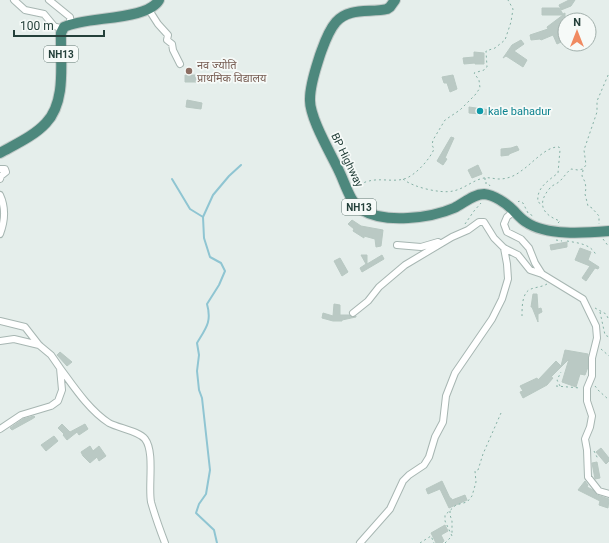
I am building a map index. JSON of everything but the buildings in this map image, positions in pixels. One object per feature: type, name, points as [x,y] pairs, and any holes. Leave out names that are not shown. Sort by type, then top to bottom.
[{"type":"highway","points":[[66,27],[149,10],[159,0]]},
{"type":"highway","name":"BP Highway","points":[[395,0],[387,9],[358,11],[345,15],[336,21],[329,32],[317,64],[310,92],[310,106],[315,120],[348,190],[354,201],[362,210],[380,216],[398,218],[415,217],[451,209],[475,196],[482,194]]},
{"type":"highway","name":"NH13","points":[[0,153],[33,134],[47,122],[56,109],[61,85],[61,33],[66,27]]},
{"type":"highway","points":[[482,194],[490,195],[513,209],[525,222],[547,230],[609,231]]},
{"type":"street","points":[[14,0],[26,10],[44,14],[54,26],[66,27],[70,17],[49,0]]},
{"type":"street","points":[[149,10],[158,24],[168,35],[167,40],[172,44],[173,50],[180,64]]},
{"type":"street","points":[[0,169],[5,169],[6,172],[0,179]]},
{"type":"street","points":[[0,195],[4,206],[5,219],[0,234]]},
{"type":"street","points":[[513,209],[504,224],[507,232],[521,239],[529,248],[534,263],[544,275]]},
{"type":"street","points":[[353,313],[368,301],[380,287],[405,265],[452,237],[468,230],[479,222],[484,222],[494,238],[504,248],[518,255],[530,270],[544,275],[584,299],[596,326],[597,336],[592,358],[592,377],[587,388],[588,401],[592,416],[590,427],[585,439],[588,450],[588,477],[599,491],[609,494]]},
{"type":"street","points":[[397,245],[421,247],[468,230]]},
{"type":"street","points":[[360,543],[390,509],[403,481],[409,475],[424,466],[429,457],[442,422],[446,396],[455,373],[492,319],[502,299],[508,279],[504,248]]},
{"type":"street","points":[[0,321],[25,327],[39,345],[51,355],[91,407],[109,422],[127,431],[140,434],[146,440],[150,458],[151,501],[165,543]]},
{"type":"street","points":[[0,341],[14,339],[39,345]]},
{"type":"street","points":[[0,429],[5,427],[21,414],[51,406],[58,401],[62,390],[60,368]]},
{"type":"path","points":[[348,190],[356,185],[361,185],[368,181],[403,179],[409,177],[426,163],[434,149],[432,145],[433,140],[445,120],[460,110],[480,88],[479,80],[474,73],[484,70],[487,67],[486,51],[495,48],[505,40],[513,10],[508,0]]},
{"type":"path","points":[[609,72],[597,102],[597,112],[584,150],[586,165],[583,169],[582,176],[585,182],[584,194],[588,206],[592,208],[599,216],[600,221],[596,227],[597,232],[609,247]]},
{"type":"path","points":[[403,179],[408,184],[435,191],[452,191],[486,177],[498,179],[507,178],[522,171],[528,164],[553,146],[559,147],[558,173],[540,189],[537,196],[538,202],[542,204],[546,214],[551,218],[560,221],[557,223]]},
{"type":"path","points":[[542,204],[544,196],[550,187],[561,180],[571,169],[583,169]]},
{"type":"path","points":[[455,234],[480,206],[482,194]]},
{"type":"path","points":[[513,209],[520,201],[523,203],[528,213],[535,217]]},
{"type":"path","points":[[547,230],[551,239],[587,246],[594,250],[596,255]]},
{"type":"path","points":[[522,316],[522,304],[526,293],[530,289],[547,285],[544,275]]},
{"type":"path","points":[[594,307],[600,312],[606,314],[609,320]]},
{"type":"path","points":[[600,312],[605,335],[609,338]]},
{"type":"path","points":[[597,336],[601,339],[601,349],[609,356]]},
{"type":"path","points":[[560,372],[557,380],[561,387]]},
{"type":"path","points":[[592,377],[599,391],[608,399]]},
{"type":"path","points":[[556,386],[582,388],[587,392]]},
{"type":"path","points":[[452,536],[445,521],[445,515],[456,505],[467,502],[472,496],[476,482],[475,471],[478,470],[483,454],[501,413]]},
{"type":"path","points":[[445,543],[452,536],[450,510]]},
{"type":"path","points":[[420,543],[431,536],[434,543]]},
{"type":"waterway","points":[[217,543],[214,530],[196,513],[199,504],[206,494],[210,470],[202,398],[199,390],[197,371],[199,355],[197,343],[207,325],[209,316],[207,304],[219,285],[225,271],[221,263],[210,257],[204,238],[203,217],[213,195],[229,176],[241,165]]},
{"type":"waterway","points":[[172,179],[190,209],[203,217]]},
{"type":"place","name":"नव ज्योति प्राथमिक विद्यालय","points":[[189,71]]},
{"type":"place","name":"kale bahadur","points":[[480,111]]}]
